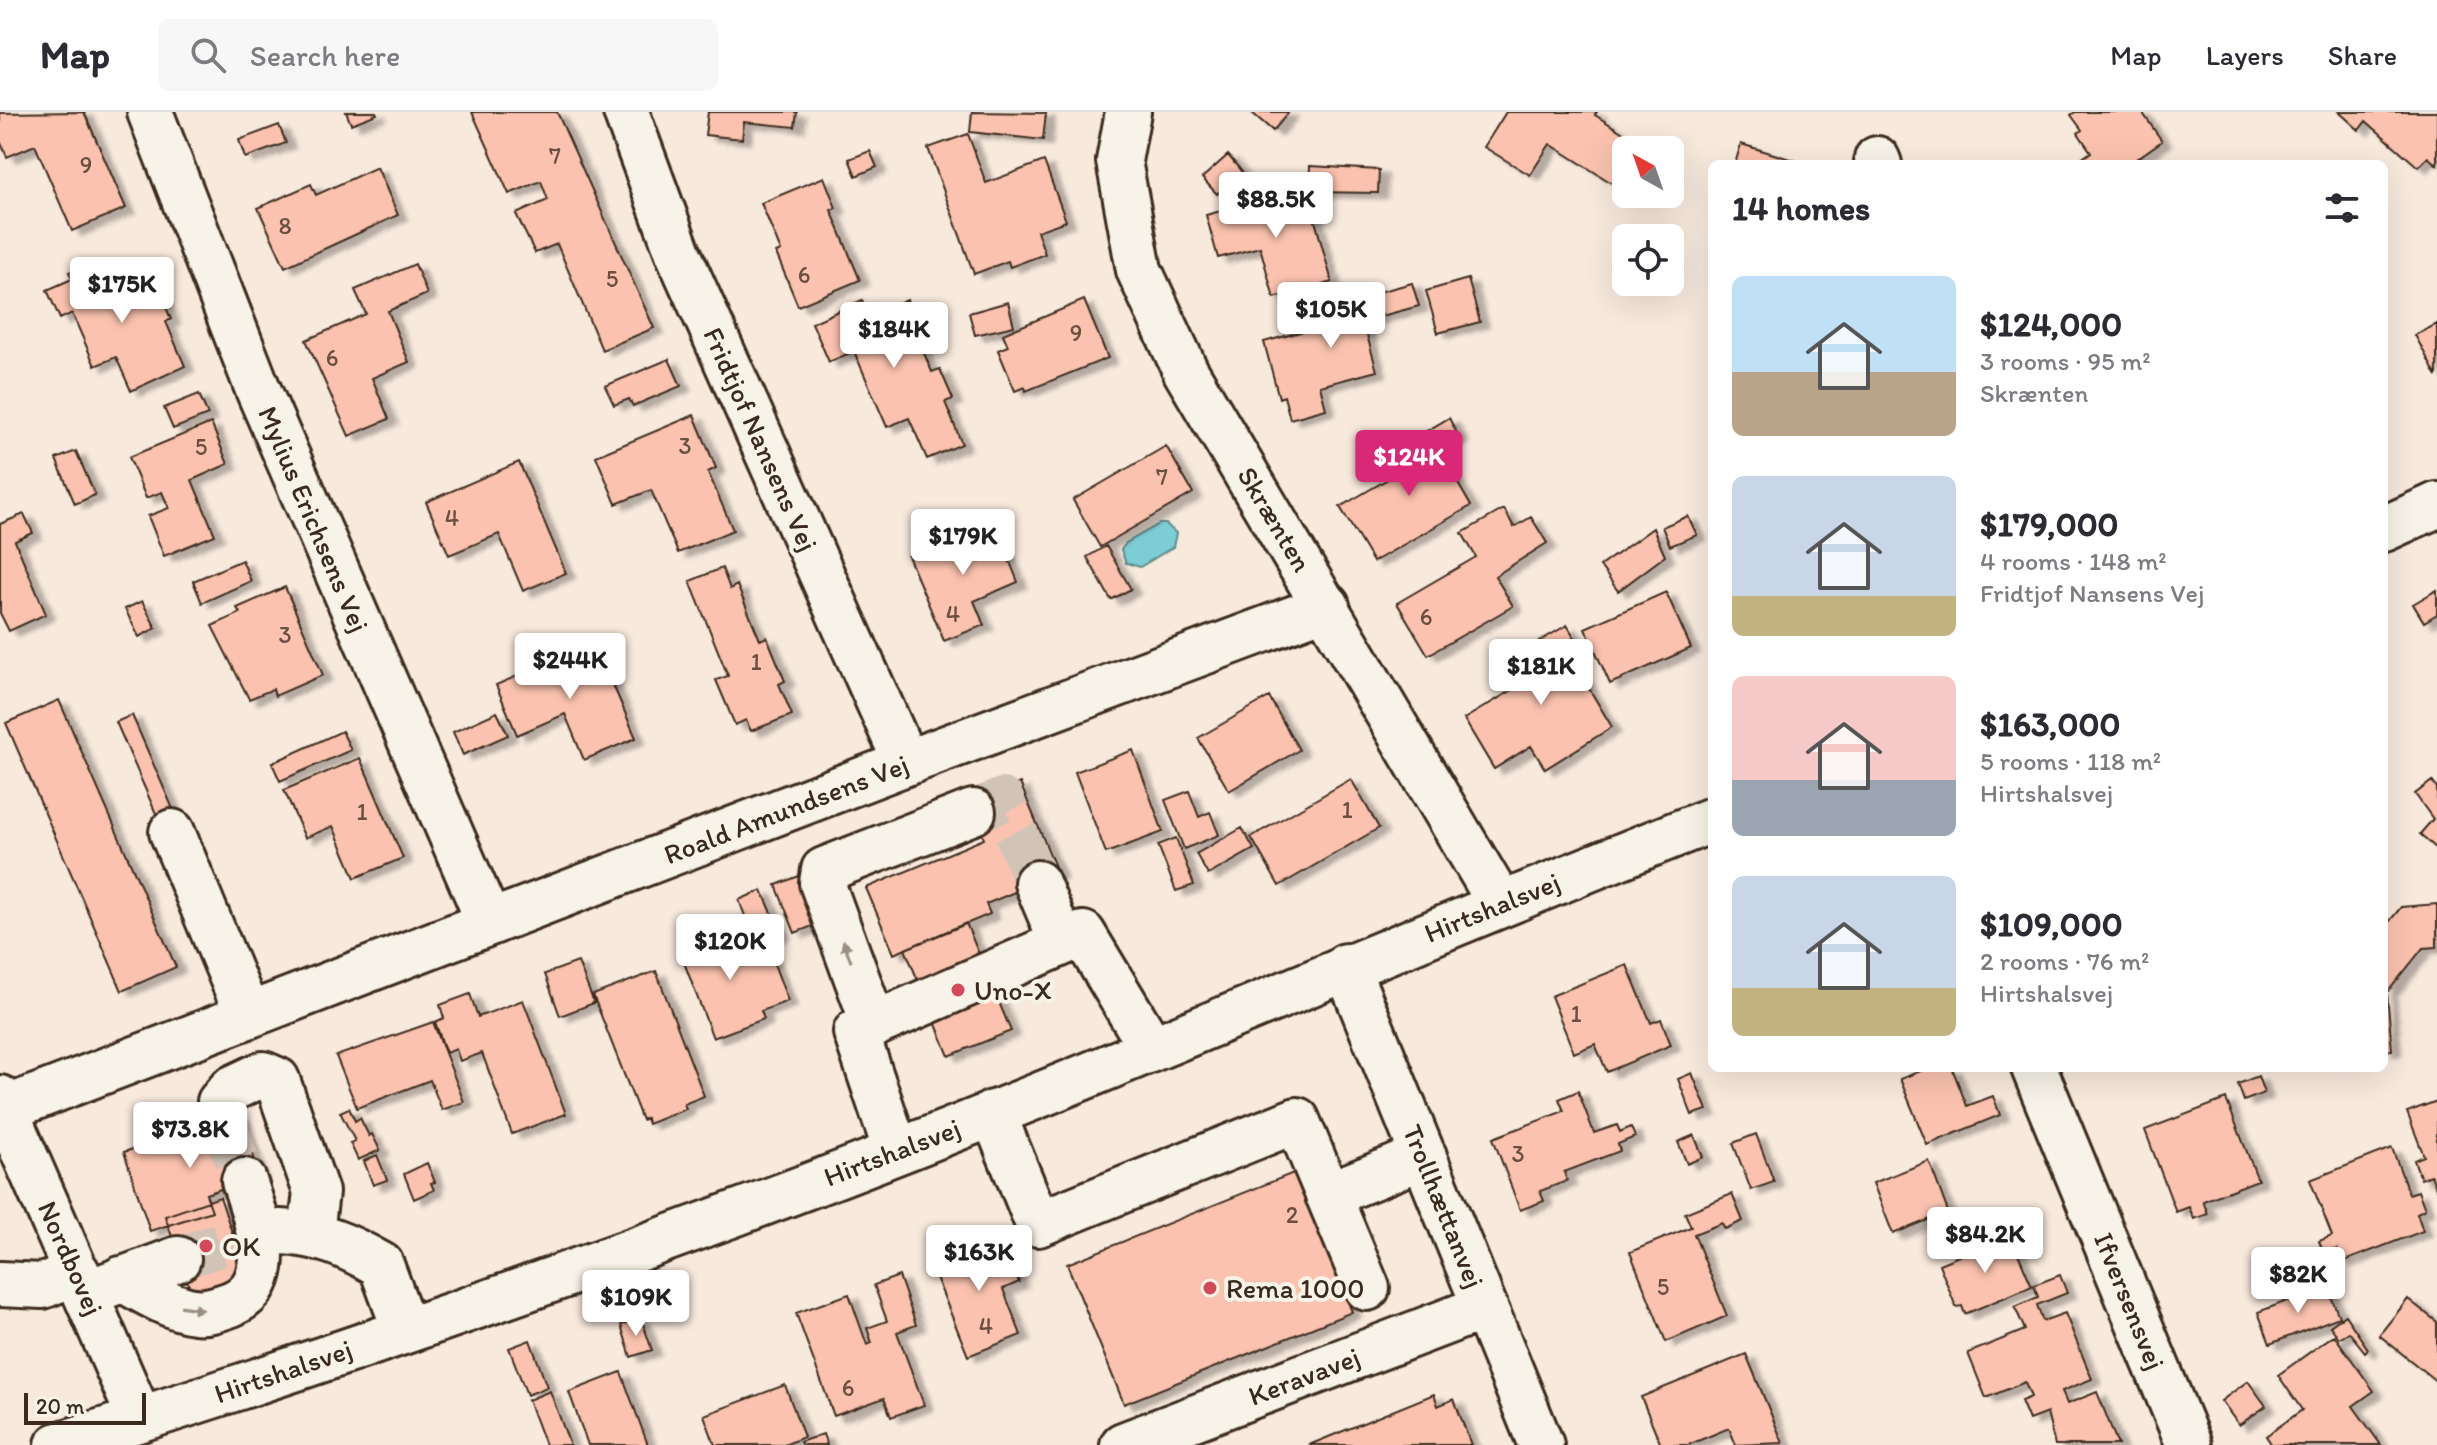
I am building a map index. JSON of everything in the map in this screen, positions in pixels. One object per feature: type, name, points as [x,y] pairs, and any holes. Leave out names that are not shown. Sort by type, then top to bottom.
[{"type":"street","name":"Mylius Erichsens Vej","points":[[150,112],[257,387],[489,922]]},
{"type":"street","name":"Fridtjof Nansens Vej","points":[[626,112],[678,253],[906,763]]},
{"type":"street","name":"Skrænten","points":[[1128,112],[1119,161],[1139,270],[1186,372],[1500,903]]},
{"type":"street","points":[[2388,527],[2437,505]]},
{"type":"street","name":"Roald Amundsens Vej","points":[[3,1103],[248,1016],[906,763],[1327,606]]},
{"type":"street","points":[[874,1025],[822,883],[824,870],[973,812]]},
{"type":"street","name":"Hirtshalsvej","points":[[58,1445],[405,1330],[741,1211],[993,1113],[1500,903],[1708,822]]},
{"type":"street","points":[[172,832],[248,1016]]},
{"type":"street","points":[[1037,883],[1062,943]]},
{"type":"street","points":[[896,1151],[856,1032],[1083,934],[1151,1047]]},
{"type":"street","name":"Trollhættanvej","points":[[1346,966],[1541,1445]]},
{"type":"street","name":"Ifversensvej","points":[[2036,1072],[2189,1445]]},
{"type":"street","points":[[222,1119],[220,1102],[231,1089],[263,1074],[277,1080],[316,1192],[311,1233]]},
{"type":"street","name":"Nordbovej","points":[[3,1103],[95,1281],[140,1419]]},
{"type":"street","points":[[993,1113],[1038,1224],[1297,1120],[1367,1288]]},
{"type":"street","points":[[1328,1195],[1424,1156]]},
{"type":"street","points":[[95,1281],[195,1311],[223,1307],[247,1294],[259,1274],[248,1236],[244,1181]]},
{"type":"street","points":[[248,1236],[311,1233],[348,1247],[381,1265],[405,1330]]},
{"type":"street","points":[[0,1284],[43,1286],[95,1281],[178,1259]]},
{"type":"street","name":"Keravavej","points":[[1123,1445],[1485,1307]]},
{"type":"water","points":[[1159,524],[1166,524],[1176,533],[1173,547],[1140,567],[1126,563],[1121,550],[1126,543]]},
{"type":"building","points":[[84,112],[126,208],[72,231],[35,145],[7,157],[0,141],[0,113]]},
{"type":"building","points":[[346,112],[376,112],[377,114],[351,124]]},
{"type":"building","points":[[472,112],[557,112],[654,328],[602,350],[557,244],[535,253],[516,214],[548,200],[541,181],[509,194]]},
{"type":"building","points":[[708,112],[797,112],[795,127],[744,122],[742,139],[705,135]]},
{"type":"building","points":[[972,112],[1046,113],[1043,140],[970,132]]},
{"type":"building","points":[[1251,112],[1289,112],[1273,131]]},
{"type":"building","points":[[1506,112],[1597,112],[1595,115],[1628,136],[1612,136],[1612,183],[1550,144],[1530,175],[1484,147]]},
{"type":"building","points":[[2075,112],[2142,112],[2162,141],[2135,160],[2080,160],[2091,152],[2078,133],[2082,130],[2071,115]]},
{"type":"building","points":[[2339,112],[2437,112],[2437,165],[2428,157],[2418,167],[2366,121],[2359,130]]},
{"type":"building","points":[[279,125],[286,143],[245,158],[239,140]]},
{"type":"building","points":[[968,134],[986,183],[1044,161],[1066,221],[1037,231],[1045,254],[1010,267],[1008,261],[974,274],[928,148]]},
{"type":"building","points":[[1741,144],[1793,160],[1736,160]]},
{"type":"building","points":[[870,151],[877,167],[856,176],[849,159]]},
{"type":"building","points":[[1228,155],[1242,172],[1217,194],[1202,178]]},
{"type":"building","points":[[1310,166],[1379,170],[1378,193],[1309,192]]},
{"type":"building","points":[[377,167],[398,215],[285,267],[258,208],[311,184],[316,195]]},
{"type":"building","points":[[824,177],[836,208],[831,210],[860,280],[798,306],[776,253],[781,251],[761,203]]},
{"type":"building","points":[[1306,188],[1332,282],[1274,298],[1260,247],[1218,258],[1206,215]]},
{"type":"building","points":[[85,264],[100,294],[151,272],[171,319],[166,322],[185,366],[131,391],[116,357],[95,366],[72,313],[60,319],[47,290],[72,279],[69,272]]},
{"type":"building","points":[[415,264],[427,294],[388,311],[409,362],[372,378],[389,419],[349,436],[306,340],[366,314],[355,290]]},
{"type":"building","points":[[1468,279],[1480,322],[1438,333],[1426,291]]},
{"type":"building","points":[[1412,283],[1419,306],[1363,321],[1377,371],[1320,386],[1326,409],[1290,419],[1284,396],[1279,398],[1264,342],[1343,320],[1338,303]]},
{"type":"building","points":[[862,300],[869,315],[907,300],[932,372],[940,369],[953,399],[945,402],[962,444],[927,459],[909,418],[887,427],[854,351],[829,362],[812,323]]},
{"type":"building","points":[[1084,300],[1108,358],[1026,391],[1025,387],[1015,391],[998,350],[1008,346],[1003,334]]},
{"type":"building","points":[[1008,302],[1014,326],[975,335],[969,313]]},
{"type":"building","points":[[2437,324],[2437,377],[2415,335]]},
{"type":"building","points":[[669,359],[681,386],[633,406],[629,399],[614,405],[605,386]]},
{"type":"building","points":[[199,394],[208,415],[173,429],[164,408]]},
{"type":"building","points":[[694,415],[716,468],[708,472],[733,530],[678,553],[651,490],[616,504],[596,456]]},
{"type":"building","points":[[1449,418],[1459,437],[1438,449],[1471,506],[1373,562],[1340,507],[1417,462],[1406,443]]},
{"type":"building","points":[[211,423],[228,464],[192,480],[215,535],[164,556],[148,516],[169,508],[162,492],[146,498],[129,457]]},
{"type":"building","points":[[1166,446],[1193,493],[1100,547],[1073,500]]},
{"type":"building","points":[[76,451],[95,495],[75,504],[56,459]]},
{"type":"building","points":[[519,462],[566,573],[523,591],[499,534],[449,555],[426,502]]},
{"type":"building","points":[[1504,509],[1514,527],[1531,517],[1547,543],[1495,576],[1513,606],[1428,655],[1397,603],[1476,557],[1462,533]]},
{"type":"building","points":[[24,514],[33,533],[15,541],[46,614],[9,631],[0,613],[0,524]]},
{"type":"building","points":[[1688,516],[1697,535],[1670,546],[1662,527]]},
{"type":"building","points":[[993,520],[1018,582],[974,601],[984,625],[944,641],[908,556]]},
{"type":"building","points":[[1653,528],[1665,556],[1618,591],[1600,566]]},
{"type":"building","points":[[1106,546],[1131,589],[1111,600],[1087,557]]},
{"type":"building","points":[[242,560],[251,581],[202,603],[193,581]]},
{"type":"building","points":[[722,568],[730,589],[737,585],[760,640],[767,637],[785,681],[779,684],[792,715],[751,731],[746,720],[735,725],[716,680],[728,676],[690,581]]},
{"type":"building","points":[[285,587],[323,675],[275,696],[273,689],[249,699],[212,626],[240,613],[237,608]]},
{"type":"building","points":[[2437,590],[2437,614],[2424,622],[2413,604]]},
{"type":"building","points":[[1666,592],[1691,648],[1610,684],[1585,628]]},
{"type":"building","points":[[142,601],[156,628],[139,637],[125,609]]},
{"type":"building","points":[[1567,625],[1581,648],[1569,655],[1612,727],[1545,769],[1531,746],[1494,769],[1464,719],[1544,671],[1541,666],[1512,682],[1501,664]]},
{"type":"building","points":[[595,643],[636,738],[584,760],[565,714],[517,735],[496,685]]},
{"type":"building","points":[[1269,697],[1299,750],[1229,791],[1198,738]]},
{"type":"building","points":[[59,700],[176,967],[122,991],[6,723]]},
{"type":"building","points":[[497,712],[508,735],[463,755],[453,732]]},
{"type":"building","points":[[132,715],[173,809],[157,816],[116,722]]},
{"type":"building","points":[[342,731],[351,750],[280,781],[272,763]]},
{"type":"building","points":[[1133,750],[1163,832],[1106,853],[1075,772]]},
{"type":"building","points":[[360,758],[403,858],[355,878],[333,826],[305,838],[284,790]]},
{"type":"building","points":[[1351,779],[1379,828],[1279,886],[1251,837]]},
{"type":"building","points":[[2432,781],[2437,788],[2437,849],[2420,834],[2433,819],[2415,794]]},
{"type":"building","points":[[1020,783],[1058,874],[986,904],[990,914],[894,954],[866,888],[984,839],[970,803]]},
{"type":"building","points":[[1189,791],[1199,817],[1210,812],[1219,835],[1184,849],[1165,800]]},
{"type":"building","points":[[1242,828],[1254,849],[1208,875],[1196,854]]},
{"type":"building","points":[[1176,838],[1194,885],[1176,891],[1158,845]]},
{"type":"building","points":[[809,872],[828,920],[795,933],[776,885]]},
{"type":"building","points":[[762,890],[781,934],[770,938],[767,932],[753,937],[739,900]]},
{"type":"building","points":[[2437,904],[2437,947],[2423,948],[2388,992],[2388,923],[2401,907]]},
{"type":"building","name":"Uno-X","points":[[966,923],[1011,1031],[949,1056],[905,949]]},
{"type":"building","points":[[728,925],[744,966],[771,956],[788,1001],[761,1011],[764,1019],[713,1038],[677,944]]},
{"type":"building","points":[[578,962],[594,1003],[560,1016],[545,974]]},
{"type":"building","points":[[1627,965],[1651,1023],[1661,1019],[1671,1045],[1607,1072],[1595,1044],[1574,1053],[1551,996]]},
{"type":"building","points":[[656,971],[704,1096],[684,1104],[686,1109],[648,1124],[646,1118],[642,1120],[593,995]]},
{"type":"building","points":[[470,994],[478,1017],[523,1000],[566,1114],[512,1134],[482,1053],[460,1061],[456,1049],[446,1053],[435,1022],[444,1018],[440,1005]]},
{"type":"building","points":[[2388,1004],[2392,1050],[2388,1050]]},
{"type":"building","points":[[433,1022],[464,1102],[442,1110],[430,1080],[357,1108],[336,1056]]},
{"type":"building","points":[[1918,1072],[1954,1072],[1967,1106],[1993,1096],[2000,1115],[1927,1145],[1900,1079]]},
{"type":"building","points":[[1692,1073],[1707,1110],[1692,1115],[1678,1079]]},
{"type":"building","points":[[2258,1076],[2264,1093],[2244,1101],[2238,1084]]},
{"type":"building","points":[[1578,1091],[1594,1133],[1617,1125],[1620,1132],[1631,1127],[1635,1137],[1618,1144],[1620,1151],[1564,1172],[1567,1181],[1540,1191],[1544,1201],[1520,1210],[1493,1138],[1564,1111],[1559,1099]]},
{"type":"building","points":[[2226,1099],[2258,1180],[2203,1201],[2208,1214],[2194,1219],[2189,1207],[2176,1212],[2145,1130]]},
{"type":"building","points":[[2437,1101],[2437,1191],[2431,1175],[2421,1179],[2414,1160],[2424,1156],[2407,1112]]},
{"type":"building","points":[[349,1108],[355,1121],[360,1118],[369,1136],[372,1134],[380,1150],[358,1160],[350,1143],[355,1141],[340,1112]]},
{"type":"building","points":[[240,1114],[260,1176],[206,1194],[212,1211],[150,1231],[124,1152]]},
{"type":"building","points":[[1756,1134],[1774,1182],[1751,1190],[1733,1143]]},
{"type":"building","points":[[1694,1135],[1703,1157],[1687,1164],[1678,1142]]},
{"type":"building","points":[[2392,1148],[2409,1194],[2418,1191],[2425,1209],[2417,1213],[2423,1231],[2342,1262],[2337,1249],[2324,1254],[2319,1241],[2332,1236],[2310,1180]]},
{"type":"building","points":[[377,1155],[387,1180],[373,1185],[364,1161]]},
{"type":"building","points":[[1929,1161],[1948,1212],[1893,1234],[1873,1183]]},
{"type":"building","points":[[427,1163],[435,1182],[431,1183],[434,1190],[414,1199],[404,1174]]},
{"type":"building","name":"Rema 1000","points":[[1296,1172],[1352,1312],[1124,1404],[1067,1264]]},
{"type":"building","points":[[1732,1194],[1743,1221],[1725,1229],[1722,1223],[1694,1234],[1727,1316],[1666,1342],[1630,1252],[1691,1227],[1685,1213]]},
{"type":"building","points":[[220,1197],[247,1277],[192,1295],[165,1216]]},
{"type":"building","points":[[999,1233],[1019,1282],[1003,1289],[1021,1335],[968,1356],[929,1260]]},
{"type":"building","points":[[2010,1235],[2032,1286],[1965,1314],[1962,1306],[1956,1307],[1939,1264]]},
{"type":"building","points":[[2060,1275],[2067,1293],[2037,1305],[2043,1321],[2065,1313],[2092,1379],[2062,1391],[2067,1404],[2097,1392],[2118,1445],[2055,1445],[2047,1413],[2029,1420],[2021,1401],[2031,1397],[2025,1382],[1986,1398],[1968,1353],[2025,1330],[2015,1307],[2038,1297],[2034,1285]]},
{"type":"building","points":[[899,1276],[916,1325],[897,1332],[924,1405],[891,1417],[884,1398],[834,1416],[796,1313],[849,1294],[867,1345],[872,1343],[867,1328],[887,1321],[874,1285]]},
{"type":"building","points":[[2327,1286],[2339,1317],[2270,1344],[2258,1312]]},
{"type":"building","points":[[2408,1299],[2437,1322],[2437,1382],[2379,1335]]},
{"type":"building","points":[[2345,1315],[2368,1349],[2365,1352],[2349,1332],[2339,1338],[2330,1326]]},
{"type":"building","points":[[641,1318],[652,1350],[631,1357],[621,1325]]},
{"type":"building","points":[[2334,1335],[2374,1391],[2353,1406],[2381,1445],[2272,1445],[2266,1436],[2302,1410],[2278,1375]]},
{"type":"building","points":[[530,1340],[547,1387],[527,1395],[509,1348]]},
{"type":"building","points":[[1746,1354],[1783,1443],[1736,1445],[1729,1428],[1688,1445],[1661,1445],[1641,1397]]},
{"type":"building","points":[[621,1372],[648,1445],[588,1445],[569,1392]]},
{"type":"building","points":[[2248,1381],[2266,1406],[2239,1425],[2221,1401]]},
{"type":"building","points":[[785,1385],[804,1437],[784,1445],[715,1445],[704,1415]]},
{"type":"building","points":[[550,1391],[570,1445],[545,1445],[528,1400]]},
{"type":"building","points":[[1434,1394],[1438,1406],[1454,1399],[1471,1445],[1309,1445]]},
{"type":"building","points":[[823,1434],[827,1445],[802,1445],[800,1442]]},
{"type":"tunnel","points":[[973,812],[1002,800],[1037,883]]},
{"type":"tunnel","points":[[222,1119],[244,1181]]},
{"type":"tunnel","points":[[178,1259],[237,1239]]},
{"type":"place","name":"Uno-X","points":[[958,990]]},
{"type":"place","name":"OK","points":[[206,1246]]},
{"type":"place","name":"Rema 1000","points":[[1210,1288]]}]
